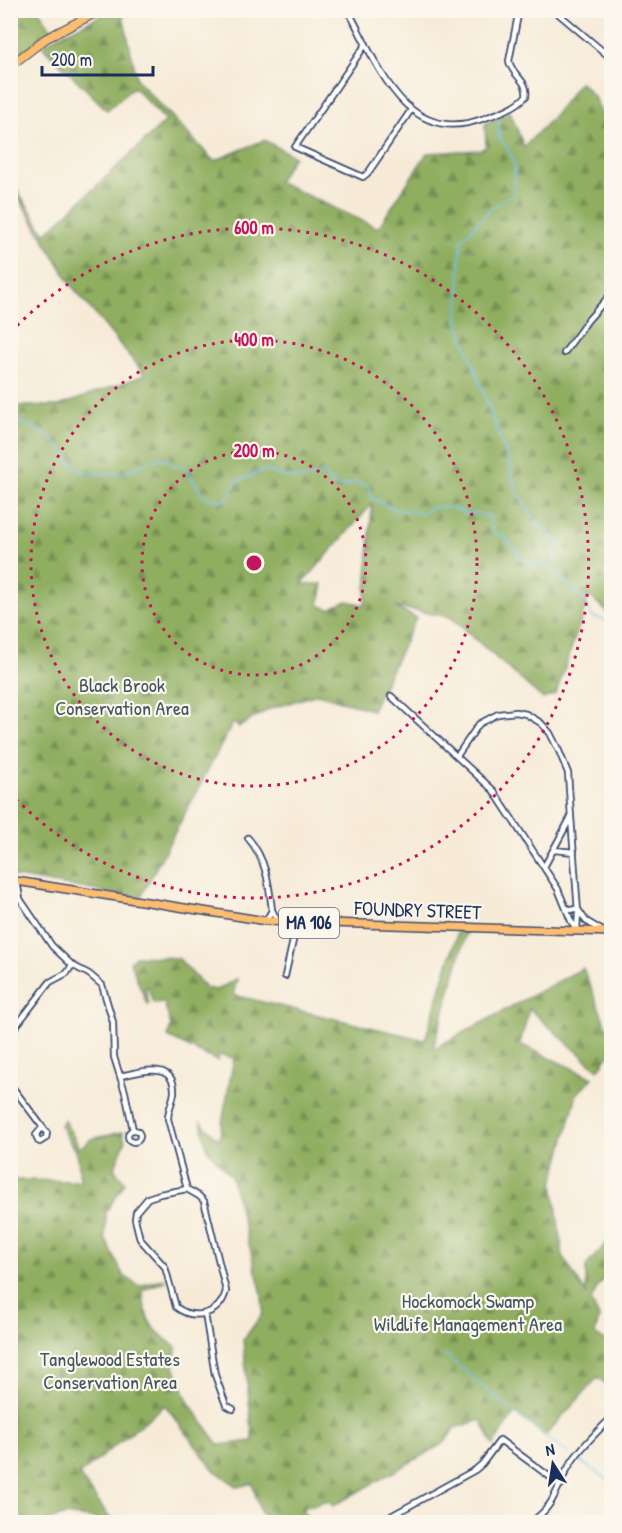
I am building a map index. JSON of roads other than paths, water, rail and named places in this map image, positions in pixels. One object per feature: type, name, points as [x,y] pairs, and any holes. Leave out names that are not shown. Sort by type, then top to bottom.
[{"type":"highway","points":[[10,66],[45,39],[101,10]]},
{"type":"main road","name":"FOUNDRY STREET","points":[[14,880],[266,921],[609,932]]},
{"type":"street","points":[[348,10],[394,93],[411,110],[439,122],[466,124],[519,104],[526,96],[523,81],[511,69],[509,62],[519,10]]},
{"type":"street","points":[[554,10],[612,59]]},
{"type":"street","points":[[366,44],[295,147],[363,177],[411,110]]},
{"type":"street","points":[[564,353],[588,320],[612,294]]},
{"type":"street","points":[[392,696],[493,790],[560,892],[577,931]]},
{"type":"street","points":[[457,756],[474,731],[486,719],[498,714],[511,712],[531,716],[546,728],[560,751],[568,773],[577,931]]},
{"type":"street","points":[[544,867],[571,817]]},
{"type":"street","points":[[248,838],[257,849],[263,863],[269,882],[272,910],[278,922]]},
{"type":"street","points":[[554,850],[574,852]]},
{"type":"street","points":[[14,880],[20,900],[52,946],[72,965],[89,974],[102,985],[112,1022],[117,1072],[121,1076],[133,1130]]},
{"type":"street","points":[[567,908],[577,908]]},
{"type":"street","points":[[577,908],[586,921],[609,932]]},
{"type":"street","points":[[266,921],[272,910]]},
{"type":"street","points":[[285,976],[297,923]]},
{"type":"street","points":[[10,1034],[50,982],[67,973],[72,965]]},
{"type":"street","points":[[121,1076],[155,1069],[163,1072],[173,1085],[174,1093],[168,1108],[168,1119],[187,1189],[204,1201],[226,1292],[221,1304],[205,1314],[191,1314],[176,1307],[165,1267],[140,1239],[135,1219],[140,1205],[148,1198],[187,1189]]},
{"type":"street","points":[[10,1084],[42,1128]]},
{"type":"street","points":[[205,1314],[215,1375],[226,1405],[233,1409]]},
{"type":"street","points":[[531,1522],[551,1505],[574,1458],[612,1417]]},
{"type":"street","points":[[380,1522],[477,1469],[500,1440],[561,1485]]},
{"type":"waterway","points":[[499,118],[499,138],[508,150],[513,163],[514,193],[489,210],[461,241],[458,322],[509,463],[516,491],[541,527],[559,543],[552,568]]},
{"type":"waterway","points":[[10,419],[34,428],[49,437],[62,450],[76,470],[94,474],[124,473],[153,459],[168,459],[172,465],[186,468],[203,496],[223,501],[230,495],[236,482],[264,470],[301,479],[324,473],[331,484],[342,487],[354,482],[369,486],[371,498],[394,509],[422,513],[432,507],[454,508],[466,514],[477,513],[490,517],[492,529],[496,535],[503,535],[521,558],[552,569],[588,605],[592,617],[612,622]]},
{"type":"waterway","points":[[445,1354],[518,1416],[569,1454]]},
{"type":"waterway","points":[[578,1460],[610,1481]]},
{"type":"park label","name":"Black Brook Conservation Area","points":[[122,696]]},
{"type":"park label","name":"Hockomock Swamp Wildlife Management Area","points":[[468,1312]]},
{"type":"park label","name":"Tanglewood Estates Conservation Area","points":[[110,1370]]}]
